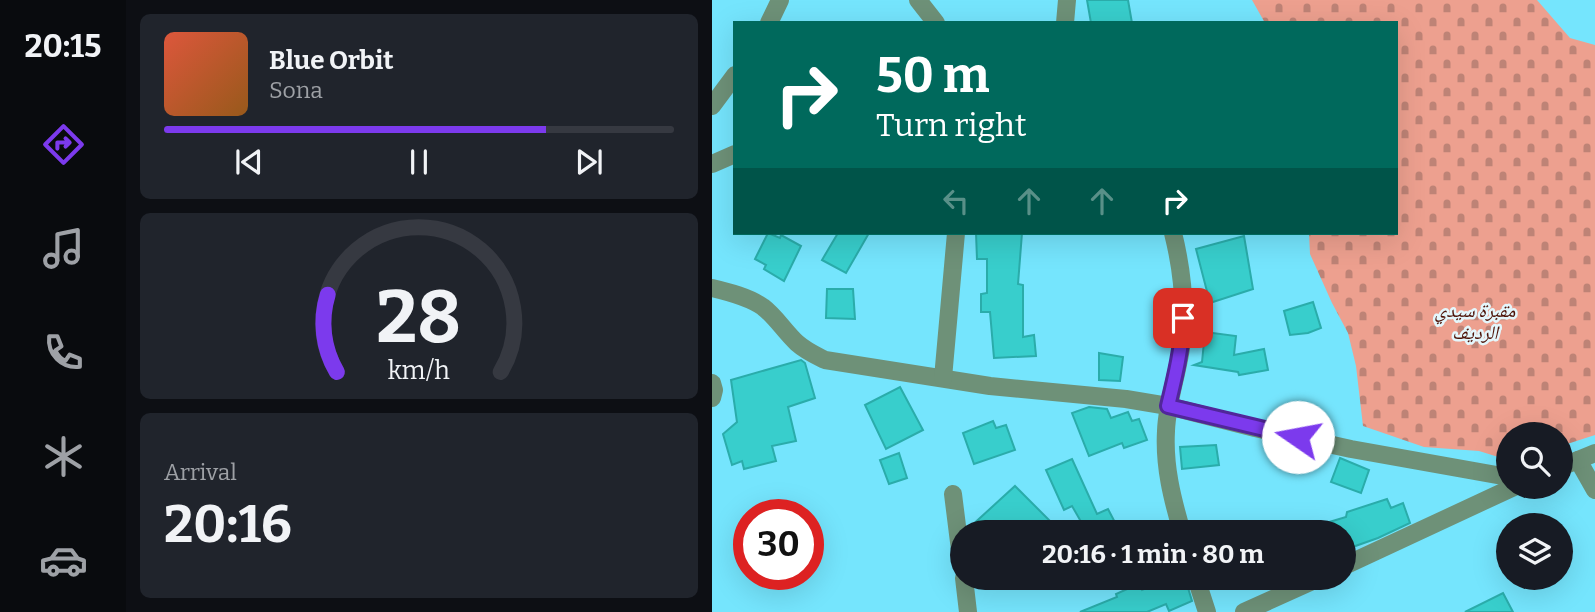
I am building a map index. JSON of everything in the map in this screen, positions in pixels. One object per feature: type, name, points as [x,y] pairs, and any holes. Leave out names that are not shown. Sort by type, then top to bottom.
[{"type":"street","points":[[770,21],[780,0]]},
{"type":"street","points":[[918,0],[934,21]]},
{"type":"street","points":[[1065,21],[1067,0]]},
{"type":"street","points":[[712,106],[733,78]]},
{"type":"street","points":[[712,164],[733,155]]},
{"type":"street","points":[[943,377],[956,235]]},
{"type":"street","points":[[1173,235],[1181,268],[1183,318],[1178,365],[1168,406],[1166,457],[1170,488],[1179,520]]},
{"type":"street","points":[[712,288],[760,305],[796,342],[809,353],[825,360],[990,386],[1126,398],[1351,449],[1496,475]]},
{"type":"street","points":[[712,383],[712,398]]},
{"type":"street","points":[[1587,456],[1595,490]]},
{"type":"street","points":[[953,494],[956,520]]},
{"type":"street","points":[[1356,560],[1496,495]]},
{"type":"street","points":[[965,590],[968,612]]},
{"type":"street","points":[[1200,590],[1207,612]]},
{"type":"street","points":[[1244,612],[1293,590]]},
{"type":"green space","name":"مقبرة سيدي الرديف","points":[[1252,0],[1537,0],[1570,38],[1595,45],[1595,435],[1573,442],[1573,422],[1496,422],[1496,456],[1479,451],[1424,447],[1363,426],[1356,366],[1348,333],[1310,254],[1309,235],[1398,235],[1398,21],[1264,21]]},
{"type":"building","points":[[1087,0],[1128,0],[1132,21],[1091,21]]},
{"type":"building","points":[[767,235],[780,238],[781,235],[801,246],[784,281],[764,269],[766,265],[755,259]]},
{"type":"building","points":[[837,235],[868,235],[846,273],[822,260]]},
{"type":"building","points":[[976,235],[1022,235],[1018,284],[1023,285],[1023,337],[1034,335],[1036,356],[994,358],[990,312],[981,312],[981,294],[987,293],[987,259],[977,259]]},
{"type":"building","points":[[1244,236],[1253,289],[1210,303],[1196,249]]},
{"type":"building","points":[[827,289],[853,289],[855,319],[826,318]]},
{"type":"building","points":[[1313,302],[1321,328],[1290,335],[1284,311]]},
{"type":"building","points":[[1205,332],[1236,336],[1234,355],[1264,349],[1268,370],[1239,375],[1238,372],[1194,365],[1202,362]]},
{"type":"building","points":[[1099,353],[1123,357],[1120,381],[1099,380]]},
{"type":"building","points":[[801,360],[805,363],[815,398],[788,407],[796,441],[772,446],[776,461],[744,469],[742,461],[732,465],[723,434],[737,422],[731,380]]},
{"type":"building","points":[[900,387],[923,430],[886,449],[865,405]]},
{"type":"building","points":[[1089,407],[1107,409],[1111,418],[1128,412],[1132,421],[1139,419],[1147,440],[1124,448],[1122,443],[1089,456],[1072,413]]},
{"type":"building","points":[[993,421],[996,428],[1006,425],[1015,450],[974,464],[963,433]]},
{"type":"building","points":[[1216,445],[1219,465],[1182,469],[1180,447]]},
{"type":"building","points":[[899,453],[907,478],[889,484],[880,460]]},
{"type":"building","points":[[1340,458],[1369,470],[1361,493],[1331,482]]},
{"type":"building","points":[[1072,459],[1097,514],[1108,509],[1114,520],[1080,520],[1072,506],[1064,510],[1046,470]]},
{"type":"building","points":[[1015,486],[1049,520],[978,520]]},
{"type":"building","points":[[1387,499],[1391,508],[1403,503],[1410,523],[1356,546],[1356,520],[1336,520],[1346,517],[1347,512]]},
{"type":"building","points":[[1125,590],[1189,590],[1192,601],[1169,611],[1166,604],[1147,612],[1080,612],[1117,597],[1116,594]]},
{"type":"building","points":[[1503,593],[1513,612],[1465,612]]},
{"type":"route","points":[[1183,318],[1178,365],[1168,406],[1298,437]]}]
